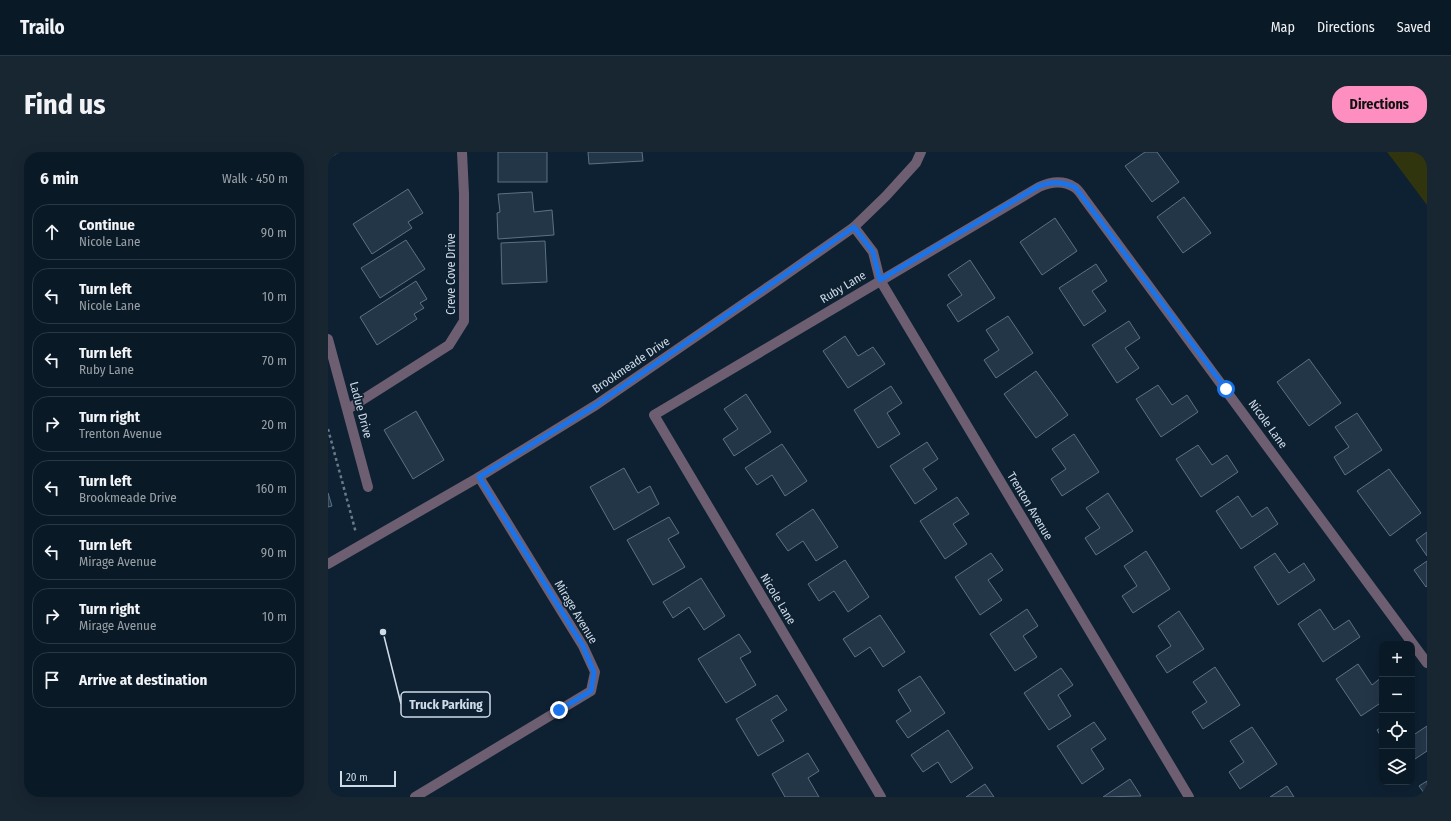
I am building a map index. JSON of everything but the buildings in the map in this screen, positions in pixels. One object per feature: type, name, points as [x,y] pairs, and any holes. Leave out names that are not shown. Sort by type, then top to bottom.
[{"type":"street","name":"Creve Cove Drive","points":[[348,409],[448,345],[464,321],[464,202],[462,152]]},
{"type":"street","name":"Brookmeade Drive","points":[[328,564],[479,477],[596,405],[854,227],[891,191],[916,163],[921,152]]},
{"type":"street","name":"Ruby Lane","points":[[654,415],[1046,183]]},
{"type":"street","name":"Nicole Lane","points":[[1046,183],[1064,183],[1075,187],[1083,197],[1427,663]]},
{"type":"street","name":"Trenton Avenue","points":[[854,227],[873,252],[880,280],[1189,797]]},
{"type":"street","name":"Ladue Drive","points":[[328,339],[368,487]]},
{"type":"street","name":"Nicole Lane","points":[[654,415],[882,797]]},
{"type":"street","name":"Mirage Avenue","points":[[415,797],[591,691],[594,672],[583,646],[479,477]]},
{"type":"path","points":[[328,429],[360,546]]},
{"type":"green space","points":[[1387,152],[1427,152],[1427,205],[1391,157]]},
{"type":"place","name":"Truck Parking","points":[[383,632]]},
{"type":"route","points":[[559,710],[591,691],[594,672],[583,646],[479,477],[596,405],[854,227],[873,252],[880,280],[1039,186],[1053,182],[1064,183],[1075,187],[1187,339],[1226,389]]}]
